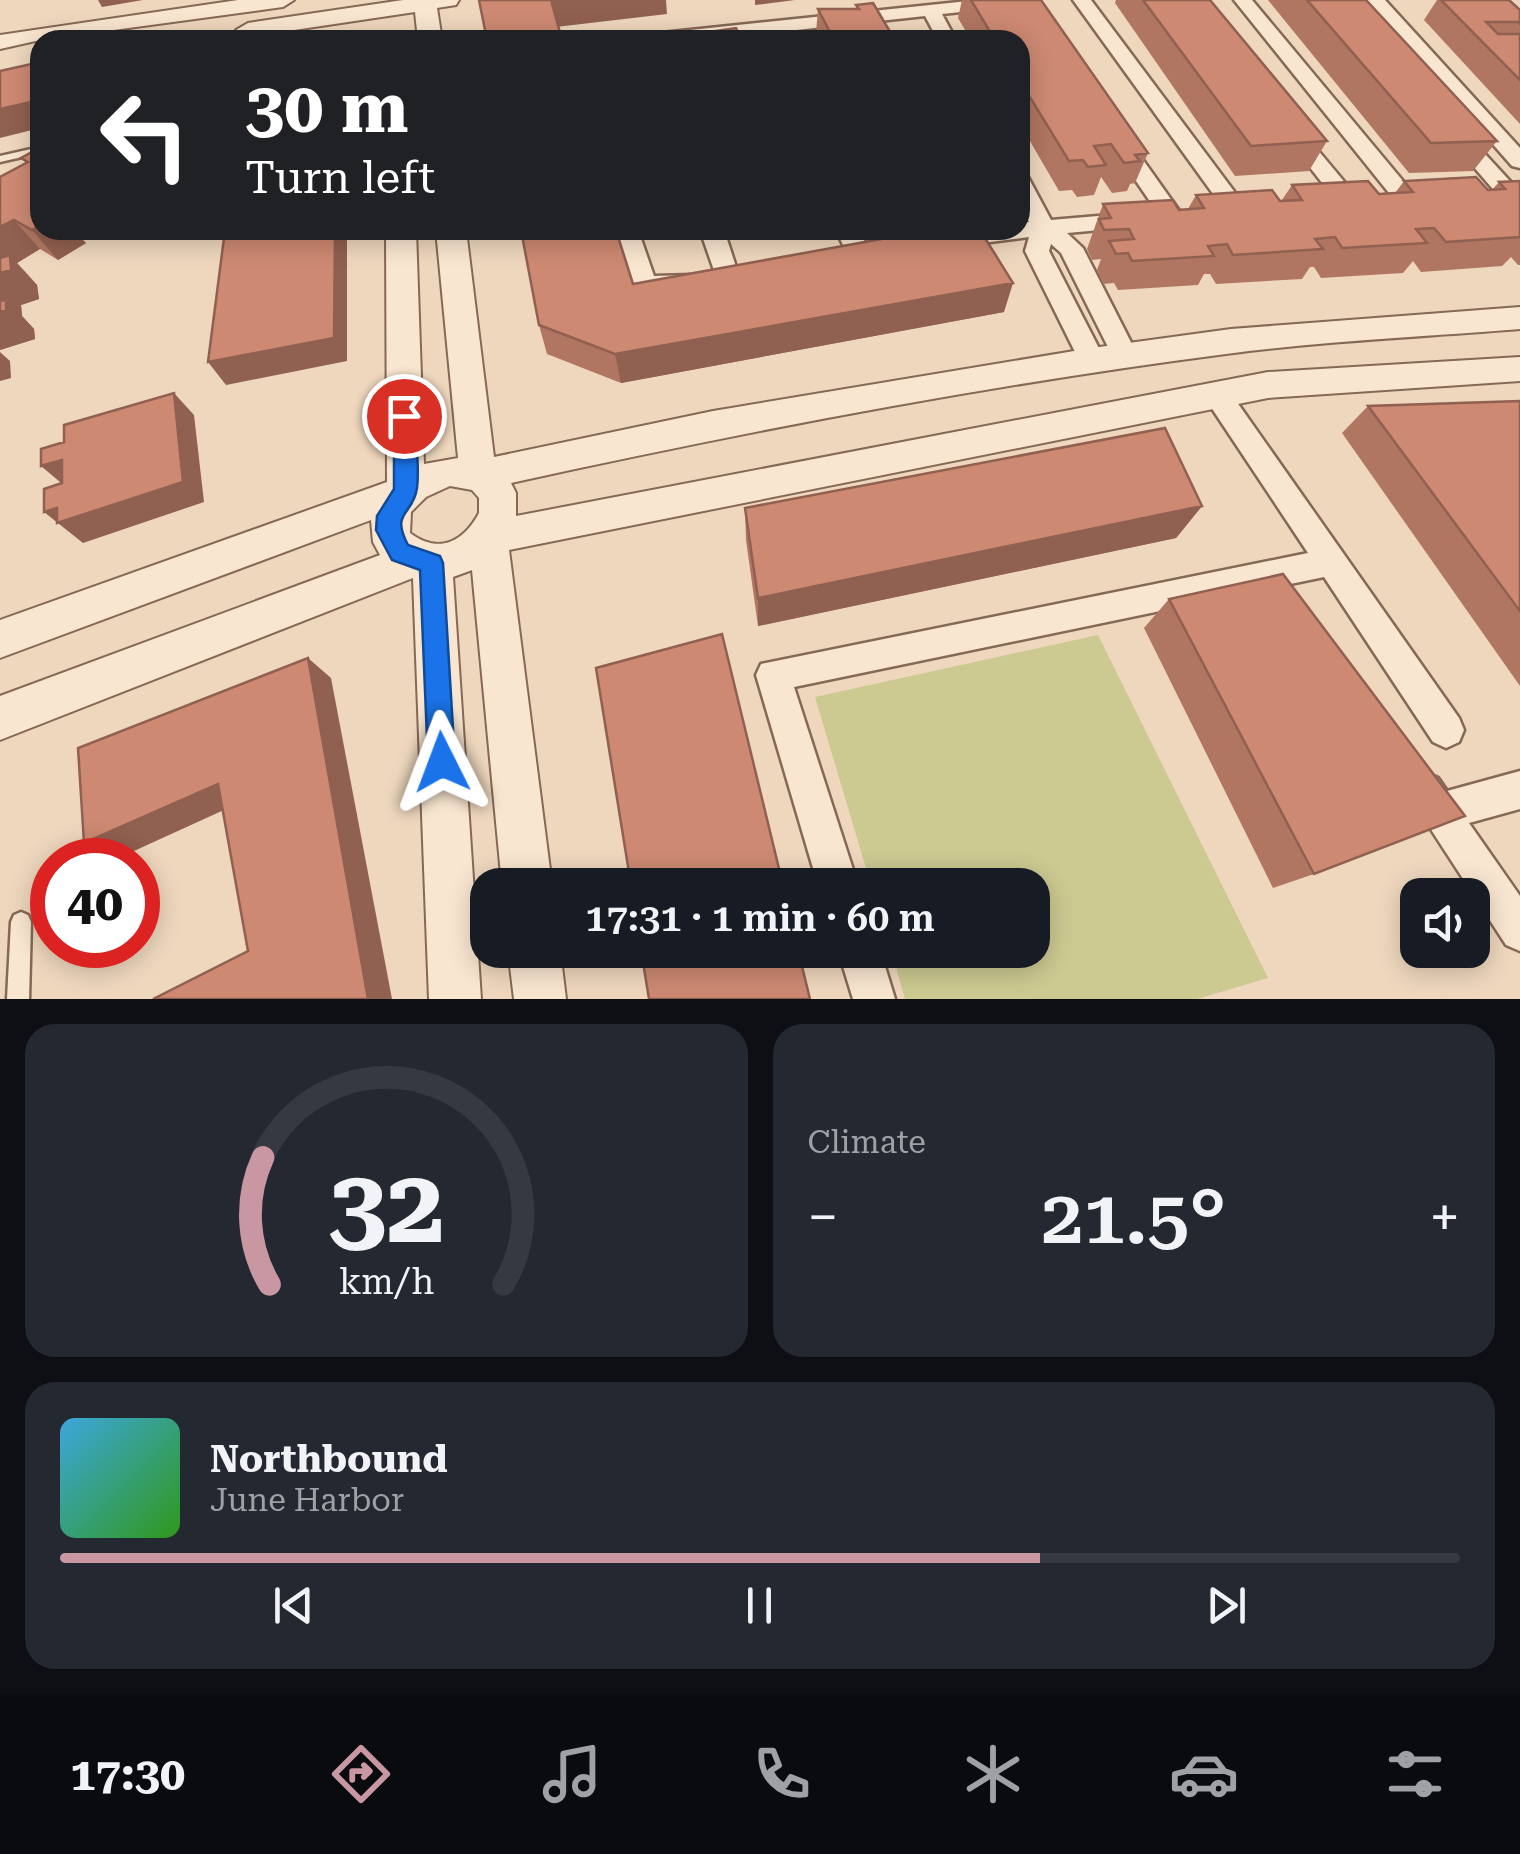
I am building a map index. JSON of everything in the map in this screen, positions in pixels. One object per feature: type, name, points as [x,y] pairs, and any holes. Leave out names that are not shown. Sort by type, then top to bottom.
[{"type":"street","points":[[81,30],[284,0]]},
{"type":"street","points":[[1030,229],[1246,210],[1082,0]]},
{"type":"street","points":[[1243,0],[1414,198],[1312,205]]},
{"type":"street","points":[[1374,0],[1520,160]]},
{"type":"street","points":[[248,30],[396,10],[433,1],[431,30]]},
{"type":"street","points":[[817,30],[878,16],[1030,5]]},
{"type":"street","points":[[931,10],[941,30]]},
{"type":"street","points":[[878,16],[886,30]]},
{"type":"street","points":[[0,42],[30,38]]},
{"type":"street","points":[[1274,109],[1348,202]]},
{"type":"street","points":[[1436,112],[1516,197]]},
{"type":"street","points":[[1109,124],[1188,215]]},
{"type":"street","points":[[1476,198],[1516,197]]},
{"type":"street","points":[[1030,236],[1108,358]]},
{"type":"street","points":[[401,240],[406,491],[389,516],[388,530],[400,553],[422,561]]},
{"type":"street","points":[[452,240],[478,475]]},
{"type":"street","points":[[629,240],[639,273],[646,282],[658,285],[735,272],[717,240]]},
{"type":"street","points":[[915,244],[945,240]]},
{"type":"street","points":[[847,246],[887,247]]},
{"type":"street","points":[[478,475],[712,424],[1108,358],[1231,341],[1520,318]]},
{"type":"street","points":[[0,718],[422,561],[462,556],[488,538],[1268,385],[1520,370]]},
{"type":"street","points":[[1217,395],[1446,730]]},
{"type":"street","points":[[0,639],[406,491],[434,474],[464,471],[478,475],[491,483],[501,509],[488,538],[525,868]]},
{"type":"street","points":[[422,561],[456,999]]},
{"type":"street","points":[[833,868],[773,675],[1332,562]]},
{"type":"street","points":[[1268,573],[1292,605]]},
{"type":"street","points":[[1406,764],[1520,931]]},
{"type":"street","points":[[1440,812],[1520,790]]},
{"type":"street","points":[[536,968],[540,999]]},
{"type":"street","points":[[864,968],[874,999]]},
{"type":"lane","points":[[0,159],[30,152]]},
{"type":"lane","points":[[18,999],[21,922]]},
{"type":"shaded area","points":[[1098,635],[1268,978],[1197,999],[905,999],[896,968],[1050,968],[1050,868],[866,868],[815,697]]},
{"type":"building","points":[[479,0],[551,0],[559,30],[485,30]]},
{"type":"building","points":[[971,0],[1041,0],[1148,153],[1135,155],[1140,161],[1124,163],[1111,144],[1094,146],[1106,165],[1088,167],[1083,160],[1069,161],[1030,97],[1030,30],[989,30]]},
{"type":"building","points":[[1143,0],[1210,0],[1327,141],[1251,146]]},
{"type":"building","points":[[1307,0],[1366,0],[1497,141],[1431,143]]},
{"type":"building","points":[[1441,0],[1509,0],[1520,10],[1520,24],[1486,22],[1498,34],[1520,34],[1520,80]]},
{"type":"building","points":[[873,3],[889,30],[829,30],[818,9],[859,9],[856,5]]},
{"type":"building","points":[[30,64],[30,102],[0,109],[0,71]]},
{"type":"building","points":[[30,153],[30,229],[14,220],[0,227],[0,177],[28,162],[21,158]]},
{"type":"building","points":[[1476,177],[1488,190],[1505,189],[1499,182],[1520,181],[1520,237],[1446,242],[1434,228],[1416,229],[1427,243],[1342,248],[1335,237],[1315,239],[1323,249],[1233,255],[1227,244],[1208,246],[1214,256],[1132,261],[1128,253],[1116,254],[1109,241],[1134,239],[1129,229],[1104,230],[1099,219],[1111,218],[1103,204],[1173,200],[1179,210],[1204,208],[1196,195],[1272,190],[1280,201],[1302,200],[1292,185],[1368,181],[1379,194],[1413,192],[1404,181]]},
{"type":"building","points":[[224,240],[335,240],[334,338],[208,362]]},
{"type":"building","points":[[523,240],[619,240],[633,284],[876,240],[986,240],[1013,283],[615,354],[539,325]]},
{"type":"building","points":[[10,255],[11,270],[0,273],[0,258]]},
{"type":"building","points":[[6,300],[6,310],[0,312],[0,301]]},
{"type":"building","points":[[174,393],[183,482],[57,523],[57,508],[44,512],[44,489],[62,483],[62,460],[41,466],[41,449],[64,442],[64,425]]},
{"type":"building","points":[[1520,401],[1520,611],[1368,406]]},
{"type":"building","points":[[1165,428],[1202,506],[758,598],[745,508]]},
{"type":"building","points":[[1283,574],[1465,816],[1314,874],[1169,599]]},
{"type":"building","points":[[722,634],[779,868],[628,868],[596,668]]},
{"type":"building","points":[[308,658],[368,999],[153,999],[248,951],[218,784],[95,838],[84,838],[78,748]]},
{"type":"building","points":[[644,968],[802,968],[810,999],[649,999]]},
{"type":"route","points":[[404,416],[406,491],[389,516],[388,530],[400,553],[432,563],[442,762]]}]
